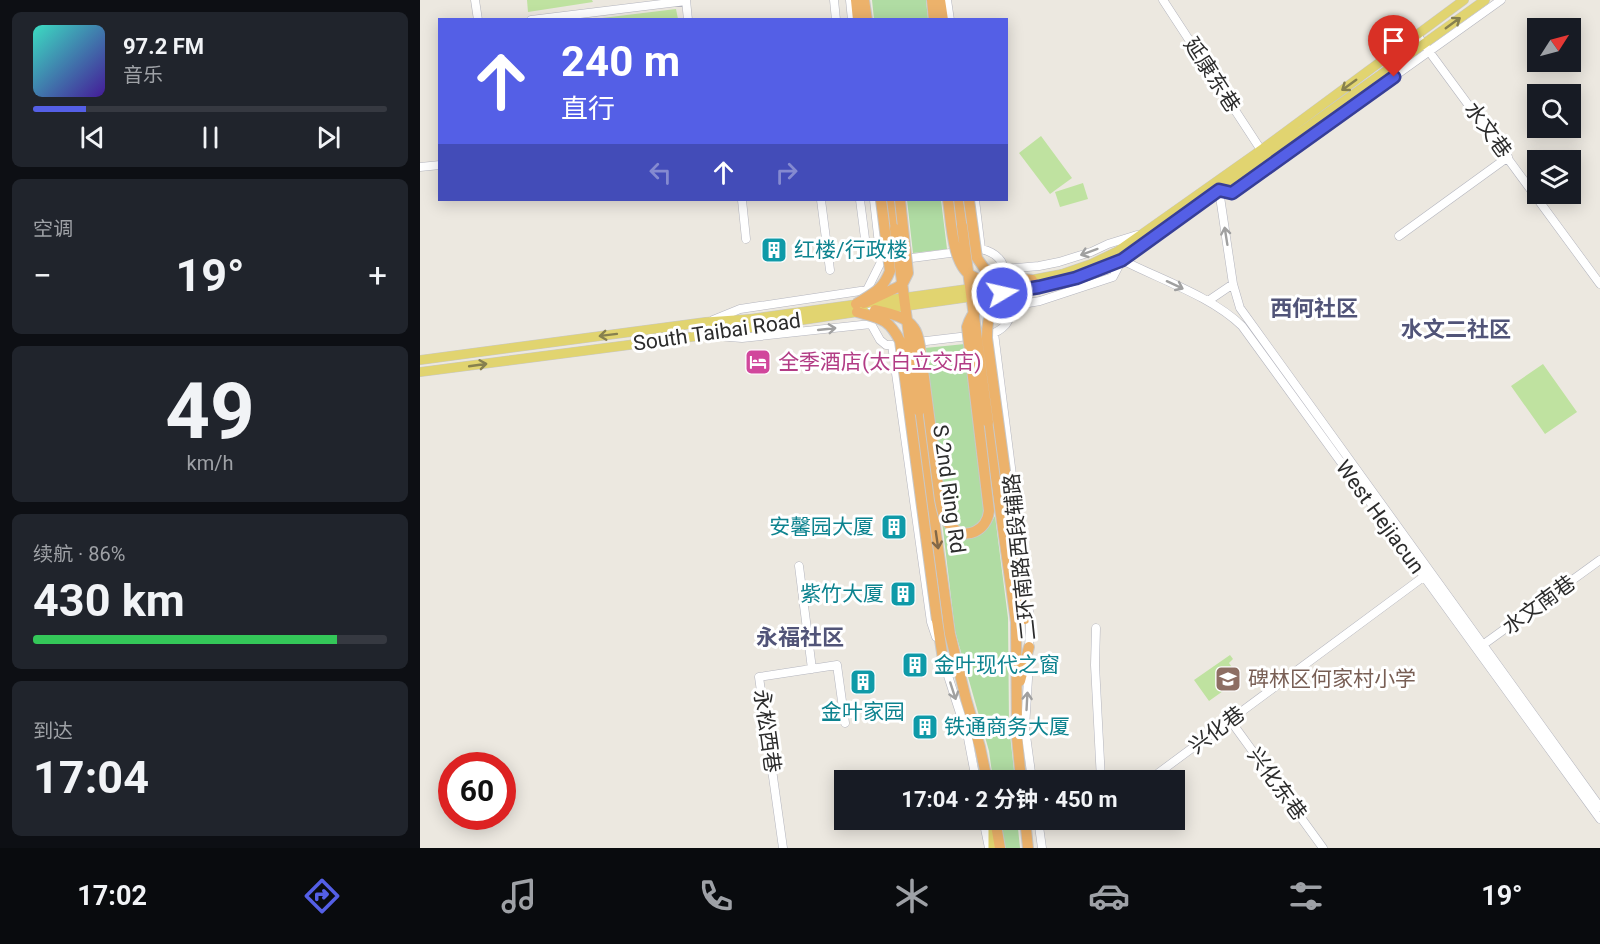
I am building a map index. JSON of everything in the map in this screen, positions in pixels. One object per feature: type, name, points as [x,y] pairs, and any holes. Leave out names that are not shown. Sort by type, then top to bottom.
[{"type":"highway","points":[[932,0],[934,18]]},
{"type":"highway","points":[[940,0],[943,18]]},
{"type":"highway","points":[[858,1],[858,18]]},
{"type":"highway","points":[[858,1],[866,18]]},
{"type":"highway","points":[[859,307],[880,289],[890,271],[881,201]]},
{"type":"highway","name":"S 2nd Ring Rd","points":[[891,201],[950,634],[985,770]]},
{"type":"highway","points":[[859,307],[898,287],[908,273],[900,201]]},
{"type":"highway","points":[[948,201],[959,262],[972,277],[1007,288]]},
{"type":"highway","points":[[958,201],[995,472],[1020,621]]},
{"type":"highway","points":[[969,201],[977,258],[984,268],[999,276],[1032,280]]},
{"type":"highway","points":[[989,498],[967,327],[975,310],[1007,288]]},
{"type":"highway","points":[[1007,288],[987,321],[987,338],[1020,621],[1017,738],[1020,770]]},
{"type":"highway","points":[[859,307],[886,321],[900,341],[943,659]]},
{"type":"highway","points":[[875,310],[905,320],[914,328],[918,337],[940,500],[944,518],[949,525],[960,532],[971,533],[979,530],[988,520],[989,498],[995,472],[982,450]]},
{"type":"highway","points":[[936,467],[928,482],[940,500]]},
{"type":"highway","points":[[1017,696],[1029,647]]},
{"type":"highway","points":[[996,830],[1000,848]]},
{"type":"highway","points":[[1026,830],[1028,846]]},
{"type":"main road","points":[[1007,288],[1062,274],[1118,251],[1261,150],[1464,0]]},
{"type":"main road","points":[[1007,288],[1076,278],[1122,260],[1219,190],[1427,48],[1485,0]]},
{"type":"main road","name":"South Taibai Road","points":[[420,372],[706,335],[749,323],[1007,288]]},
{"type":"main road","name":"South Taibai Road","points":[[859,307],[875,310],[1007,288]]},
{"type":"main road","name":"South Taibai Road","points":[[420,360],[706,322],[749,323]]},
{"type":"main road","points":[[991,848],[993,830]]},
{"type":"street","points":[[476,0],[478,18]]},
{"type":"street","points":[[546,18],[686,0],[688,18]]},
{"type":"street","points":[[834,0],[836,18]]},
{"type":"street","points":[[947,0],[950,18]]},
{"type":"street","name":"延康东巷","points":[[1163,0],[1261,150]]},
{"type":"street","points":[[1427,48],[1501,0]]},
{"type":"street","points":[[853,18],[858,1]]},
{"type":"street","name":"水文巷","points":[[1417,35],[1600,284]]},
{"type":"street","points":[[1399,236],[1508,157]]},
{"type":"street","points":[[420,167],[438,165]]},
{"type":"street","name":"West Hejiacun","points":[[1219,190],[1233,284],[1240,308],[1426,574]]},
{"type":"street","points":[[742,201],[746,239]]},
{"type":"street","points":[[821,201],[830,270]]},
{"type":"street","points":[[860,201],[867,254]]},
{"type":"street","points":[[874,201],[881,262],[867,290],[871,324],[880,340],[886,345],[892,345],[994,333],[1008,322],[1011,306],[1004,269],[1000,260],[990,251],[981,249],[881,262]]},
{"type":"street","points":[[975,201],[981,249]]},
{"type":"street","points":[[1004,269],[1059,262],[1144,233]]},
{"type":"street","points":[[1011,306],[1040,301],[1113,277],[1122,260]]},
{"type":"street","name":"West Hejiacun","points":[[1122,260],[1208,301],[1242,326],[1600,807]]},
{"type":"street","points":[[1208,301],[1233,284]]},
{"type":"street","points":[[706,322],[740,309],[867,290]]},
{"type":"street","points":[[706,335],[742,338],[871,324]]},
{"type":"street","name":"二环南路西段辅路","points":[[994,333],[1030,625],[1025,728],[1031,770]]},
{"type":"street","points":[[892,345],[931,622],[968,738],[974,770]]},
{"type":"street","name":"水文南巷","points":[[1480,647],[1600,560]]},
{"type":"street","points":[[799,566],[812,669]]},
{"type":"street","name":"兴化巷","points":[[1162,770],[1426,574]]},
{"type":"street","points":[[1096,628],[1095,665],[1100,770]]},
{"type":"street","name":"West Hejiacun","points":[[1480,647],[1600,819]]},
{"type":"street","name":"永松西巷","points":[[783,848],[759,677],[837,665],[845,723]]},
{"type":"street","name":"兴化东巷","points":[[1230,720],[1323,848]]},
{"type":"street","points":[[986,830],[991,848]]},
{"type":"street","points":[[1040,830],[1042,848]]},
{"type":"green space","points":[[527,0],[592,0],[593,2],[528,12]]},
{"type":"green space","points":[[872,0],[926,0],[928,18],[874,18]]},
{"type":"green space","points":[[676,9],[678,18],[602,18]]},
{"type":"green space","points":[[1041,136],[1072,178],[1050,194],[1019,153]]},
{"type":"green space","points":[[1083,183],[1088,199],[1060,207],[1055,192]]},
{"type":"green space","points":[[907,201],[941,201],[947,249],[913,253]]},
{"type":"green space","points":[[965,344],[986,512],[976,525],[966,529],[954,526],[947,513],[925,348]]},
{"type":"green space","points":[[1543,364],[1577,412],[1545,434],[1511,386]]},
{"type":"green space","points":[[995,516],[1008,618],[1009,725],[1014,770],[992,770],[989,751],[955,631],[942,521],[955,535],[982,533]]},
{"type":"green space","points":[[1230,655],[1233,659],[1229,663],[1240,679],[1209,701],[1194,680]]},
{"type":"green space","points":[[1002,830],[1018,830],[1020,848],[1005,848]]},
{"type":"place","name":"红楼/行政楼","points":[[774,250]]},
{"type":"place","name":"全季酒店(太白立交店)","points":[[758,362]]},
{"type":"place","name":"安馨园大厦","points":[[894,527]]},
{"type":"place","name":"紫竹大厦","points":[[903,594]]},
{"type":"place","name":"金叶现代之窗","points":[[915,665]]},
{"type":"place","name":"碑林区何家村小学","points":[[1228,679]]},
{"type":"place","name":"金叶家园","points":[[863,682]]},
{"type":"place","name":"铁通商务大厦","points":[[925,727]]},
{"type":"district","name":"西何社区","points":[[1314,308]]},
{"type":"district","name":"水文二社区","points":[[1456,329]]},
{"type":"district","name":"永福社区","points":[[800,637]]},
{"type":"route","points":[[1002,293],[1076,278],[1122,260],[1219,190],[1232,193],[1394,77]]}]
